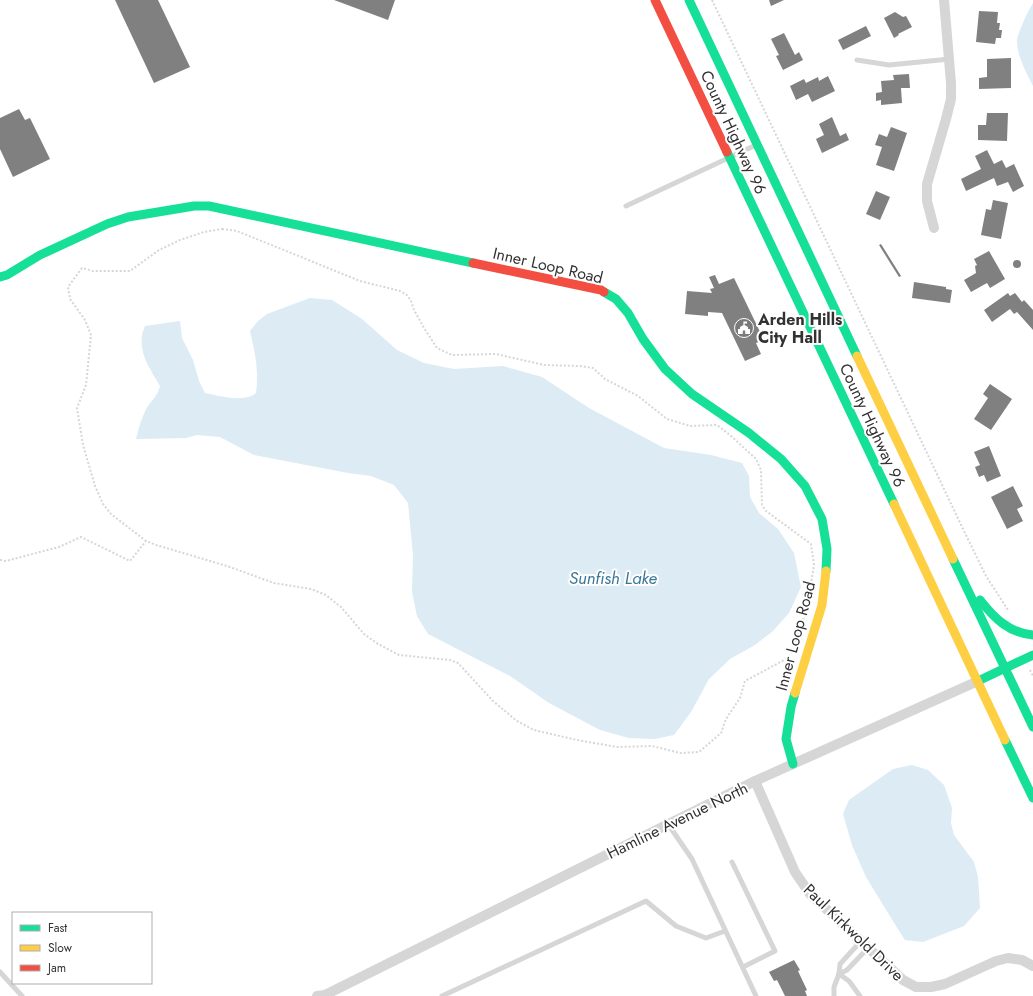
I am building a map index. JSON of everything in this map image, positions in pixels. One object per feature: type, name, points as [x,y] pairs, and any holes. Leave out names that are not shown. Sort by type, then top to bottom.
[{"type":"main road","name":"County Highway 96","points":[[655,0],[1033,798]]},
{"type":"main road","name":"County Highway 96","points":[[689,0],[1033,727]]},
{"type":"main road","name":"Inner Loop Road","points":[[3,276],[40,255],[128,216],[194,206],[210,206],[601,290],[616,299],[628,313],[643,339],[665,369],[692,394],[749,433],[781,459],[805,486],[822,519],[827,549],[826,578],[822,605],[791,707],[786,739],[793,764]]},
{"type":"main road","points":[[956,563],[989,612],[994,617],[1018,633],[1033,635]]},
{"type":"main road","name":"Hamline Avenue North","points":[[978,681],[1033,655]]},
{"type":"street","points":[[934,228],[927,201],[927,184],[946,119],[950,99],[951,83],[944,0]]},
{"type":"street","name":"Hamline Avenue North","points":[[323,996],[755,781],[978,681]]},
{"type":"street","name":"Paul Kirkwold Drive","points":[[755,781],[795,872],[810,894],[903,980],[916,987],[945,984],[996,960],[1008,958],[1022,960],[1033,966]]},
{"type":"lane","points":[[857,60],[889,65],[950,59]]},
{"type":"lane","points":[[626,206],[757,144]]},
{"type":"lane","points":[[668,824],[692,859],[756,996]]},
{"type":"lane","points":[[732,862],[775,951],[743,967]]},
{"type":"lane","points":[[442,996],[646,901],[676,926],[706,938],[725,930]]},
{"type":"lane","points":[[834,996],[834,986],[839,974],[840,964],[865,944]]},
{"type":"lane","points":[[839,974],[847,970],[865,944]]},
{"type":"lane","points":[[0,972],[22,996]]},
{"type":"lane","points":[[839,974],[849,981],[860,996]]},
{"type":"path","points":[[712,0],[966,536],[986,576],[1009,611]]},
{"type":"path","points":[[222,229],[237,231],[360,281],[400,291],[407,295],[411,301],[414,310],[436,348],[452,355],[496,354],[544,365],[580,366],[593,368],[605,380],[638,396],[667,419],[690,426],[716,425],[730,434],[756,459],[760,470],[762,505],[766,511],[811,544],[814,565],[807,609],[788,658],[745,681],[740,698],[726,719],[721,733],[703,749],[699,752],[680,753],[652,746],[617,747],[534,730],[517,721],[493,702],[458,663],[450,660],[399,655],[378,644],[364,634],[341,607],[326,595],[311,589],[274,583],[227,566],[146,541],[111,514],[103,504],[95,486],[83,445],[77,408],[86,385],[91,335],[85,320],[70,299],[68,287],[82,268],[93,271],[130,271],[159,250],[180,240],[204,232],[222,229]]},
{"type":"path","points":[[0,560],[6,561],[59,547],[81,537],[130,561],[146,541]]},
{"type":"water","points":[[1033,3],[1033,86],[1020,59],[1017,41],[1019,32]]},
{"type":"water","name":"Sunfish Lake","points":[[310,298],[332,300],[362,319],[397,350],[424,363],[454,369],[503,366],[542,377],[589,408],[664,448],[711,455],[742,463],[749,476],[750,497],[759,513],[778,529],[794,553],[801,587],[789,613],[773,631],[755,645],[730,659],[709,679],[691,712],[674,735],[655,739],[629,738],[600,730],[549,703],[510,676],[428,634],[417,616],[412,592],[413,555],[408,503],[394,485],[371,476],[254,455],[220,437],[197,435],[186,438],[136,439],[144,414],[157,394],[160,386],[148,365],[142,350],[142,334],[145,326],[180,321],[182,338],[193,360],[199,381],[205,393],[232,398],[245,398],[256,393],[257,385],[256,362],[250,331],[258,321],[267,314]]},
{"type":"water","points":[[912,765],[928,770],[944,785],[952,808],[951,823],[954,835],[974,862],[978,877],[980,908],[964,926],[923,942],[905,940],[896,926],[866,877],[852,845],[843,814],[849,800],[893,769]]},
{"type":"building","points":[[115,0],[158,0],[190,67],[154,83]]},
{"type":"building","points":[[334,0],[395,0],[388,20]]},
{"type":"building","points":[[769,0],[784,0],[771,6]]},
{"type":"building","points":[[979,11],[998,12],[997,23],[1000,23],[999,30],[1002,30],[1001,38],[996,38],[995,44],[976,42]]},
{"type":"building","points":[[895,12],[903,17],[906,16],[912,27],[898,34],[899,35],[894,38],[884,18]]},
{"type":"building","points":[[866,26],[871,36],[843,50],[838,40]]},
{"type":"building","points":[[784,33],[795,55],[799,52],[803,60],[783,70],[776,56],[779,55],[771,39]]},
{"type":"building","points":[[1011,58],[1011,88],[979,89],[979,78],[987,77],[987,59]]},
{"type":"building","points":[[909,74],[910,88],[901,88],[902,103],[881,105],[881,100],[876,101],[876,93],[882,92],[881,81],[894,80],[893,75]]},
{"type":"building","points":[[828,76],[835,91],[812,102],[808,94],[796,100],[790,86],[804,79],[806,83],[818,77],[819,81]]},
{"type":"building","points":[[19,109],[25,120],[30,118],[50,159],[13,177],[0,149],[0,118]]},
{"type":"building","points":[[987,113],[1008,113],[1007,141],[978,140],[978,125],[986,125]]},
{"type":"building","points":[[832,117],[840,136],[846,133],[849,140],[822,153],[816,139],[824,135],[819,124]]},
{"type":"building","points":[[891,127],[907,133],[894,171],[876,165],[882,147],[875,145],[879,134],[887,137]]},
{"type":"building","points":[[987,150],[994,164],[1002,160],[1006,168],[1014,164],[1024,186],[1013,192],[1008,182],[997,186],[994,178],[966,191],[961,179],[981,169],[975,156]]},
{"type":"building","points":[[876,191],[890,197],[880,220],[866,214]]},
{"type":"building","points":[[993,200],[1008,203],[1001,239],[981,235],[986,209],[991,210]]},
{"type":"building","points":[[881,244],[901,276],[899,277],[879,245]]},
{"type":"building","points":[[989,251],[1005,279],[990,288],[987,283],[971,292],[964,280],[976,273],[975,266],[977,265],[974,259]]},
{"type":"building","points":[[1017,260],[1020,261],[1020,267],[1017,268],[1014,267],[1013,264],[1014,261]]},
{"type":"building","name":"Arden Hills City Hall","points":[[715,275],[719,284],[734,278],[764,340],[756,343],[761,354],[745,361],[722,313],[708,312],[708,316],[685,314],[687,291],[712,293],[710,289],[714,288],[709,277]]},
{"type":"building","points":[[914,282],[946,287],[946,289],[952,290],[950,303],[912,298]]},
{"type":"building","points":[[1008,293],[1010,296],[1015,293],[1022,302],[1024,300],[1033,310],[1033,330],[1017,312],[1014,314],[1010,309],[992,322],[984,310]]},
{"type":"building","points":[[990,384],[1012,399],[991,430],[974,419],[988,398],[983,394]]},
{"type":"building","points":[[989,446],[1001,476],[987,482],[984,475],[979,477],[975,467],[980,465],[974,452]]},
{"type":"building","points":[[1013,486],[1023,506],[1017,509],[1023,521],[1007,529],[991,497]]},
{"type":"building","points":[[794,960],[800,970],[798,971],[807,990],[805,991],[807,996],[785,996],[777,980],[774,981],[769,972]]},
{"type":"traffic: fast","points":[[689,0],[857,356]]},
{"type":"traffic: fast","points":[[727,152],[894,504]]},
{"type":"traffic: fast","points":[[0,277],[7,275],[40,255],[107,224],[128,217],[194,206],[209,206],[473,263]]},
{"type":"traffic: fast","points":[[604,292],[616,299],[628,313],[643,339],[665,369],[692,394],[749,433],[781,459],[805,486],[822,519],[827,549],[826,571]]},
{"type":"traffic: fast","points":[[953,559],[1033,727]]},
{"type":"traffic: fast","points":[[980,600],[991,613],[1009,628],[1024,634],[1033,635]]},
{"type":"traffic: fast","points":[[978,681],[1033,655]]},
{"type":"traffic: fast","points":[[793,764],[786,739],[791,707],[795,693]]},
{"type":"traffic: fast","points":[[1005,740],[1033,798]]},
{"type":"traffic: slow","points":[[857,356],[953,559]]},
{"type":"traffic: slow","points":[[894,504],[1005,740]]},
{"type":"traffic: slow","points":[[795,693],[822,605],[826,571]]},
{"type":"traffic: jam","points":[[655,0],[727,152]]},
{"type":"traffic: jam","points":[[473,263],[601,290],[604,292]]},
{"type":"place","name":"Arden Hills City Hall","points":[[744,328]]}]
